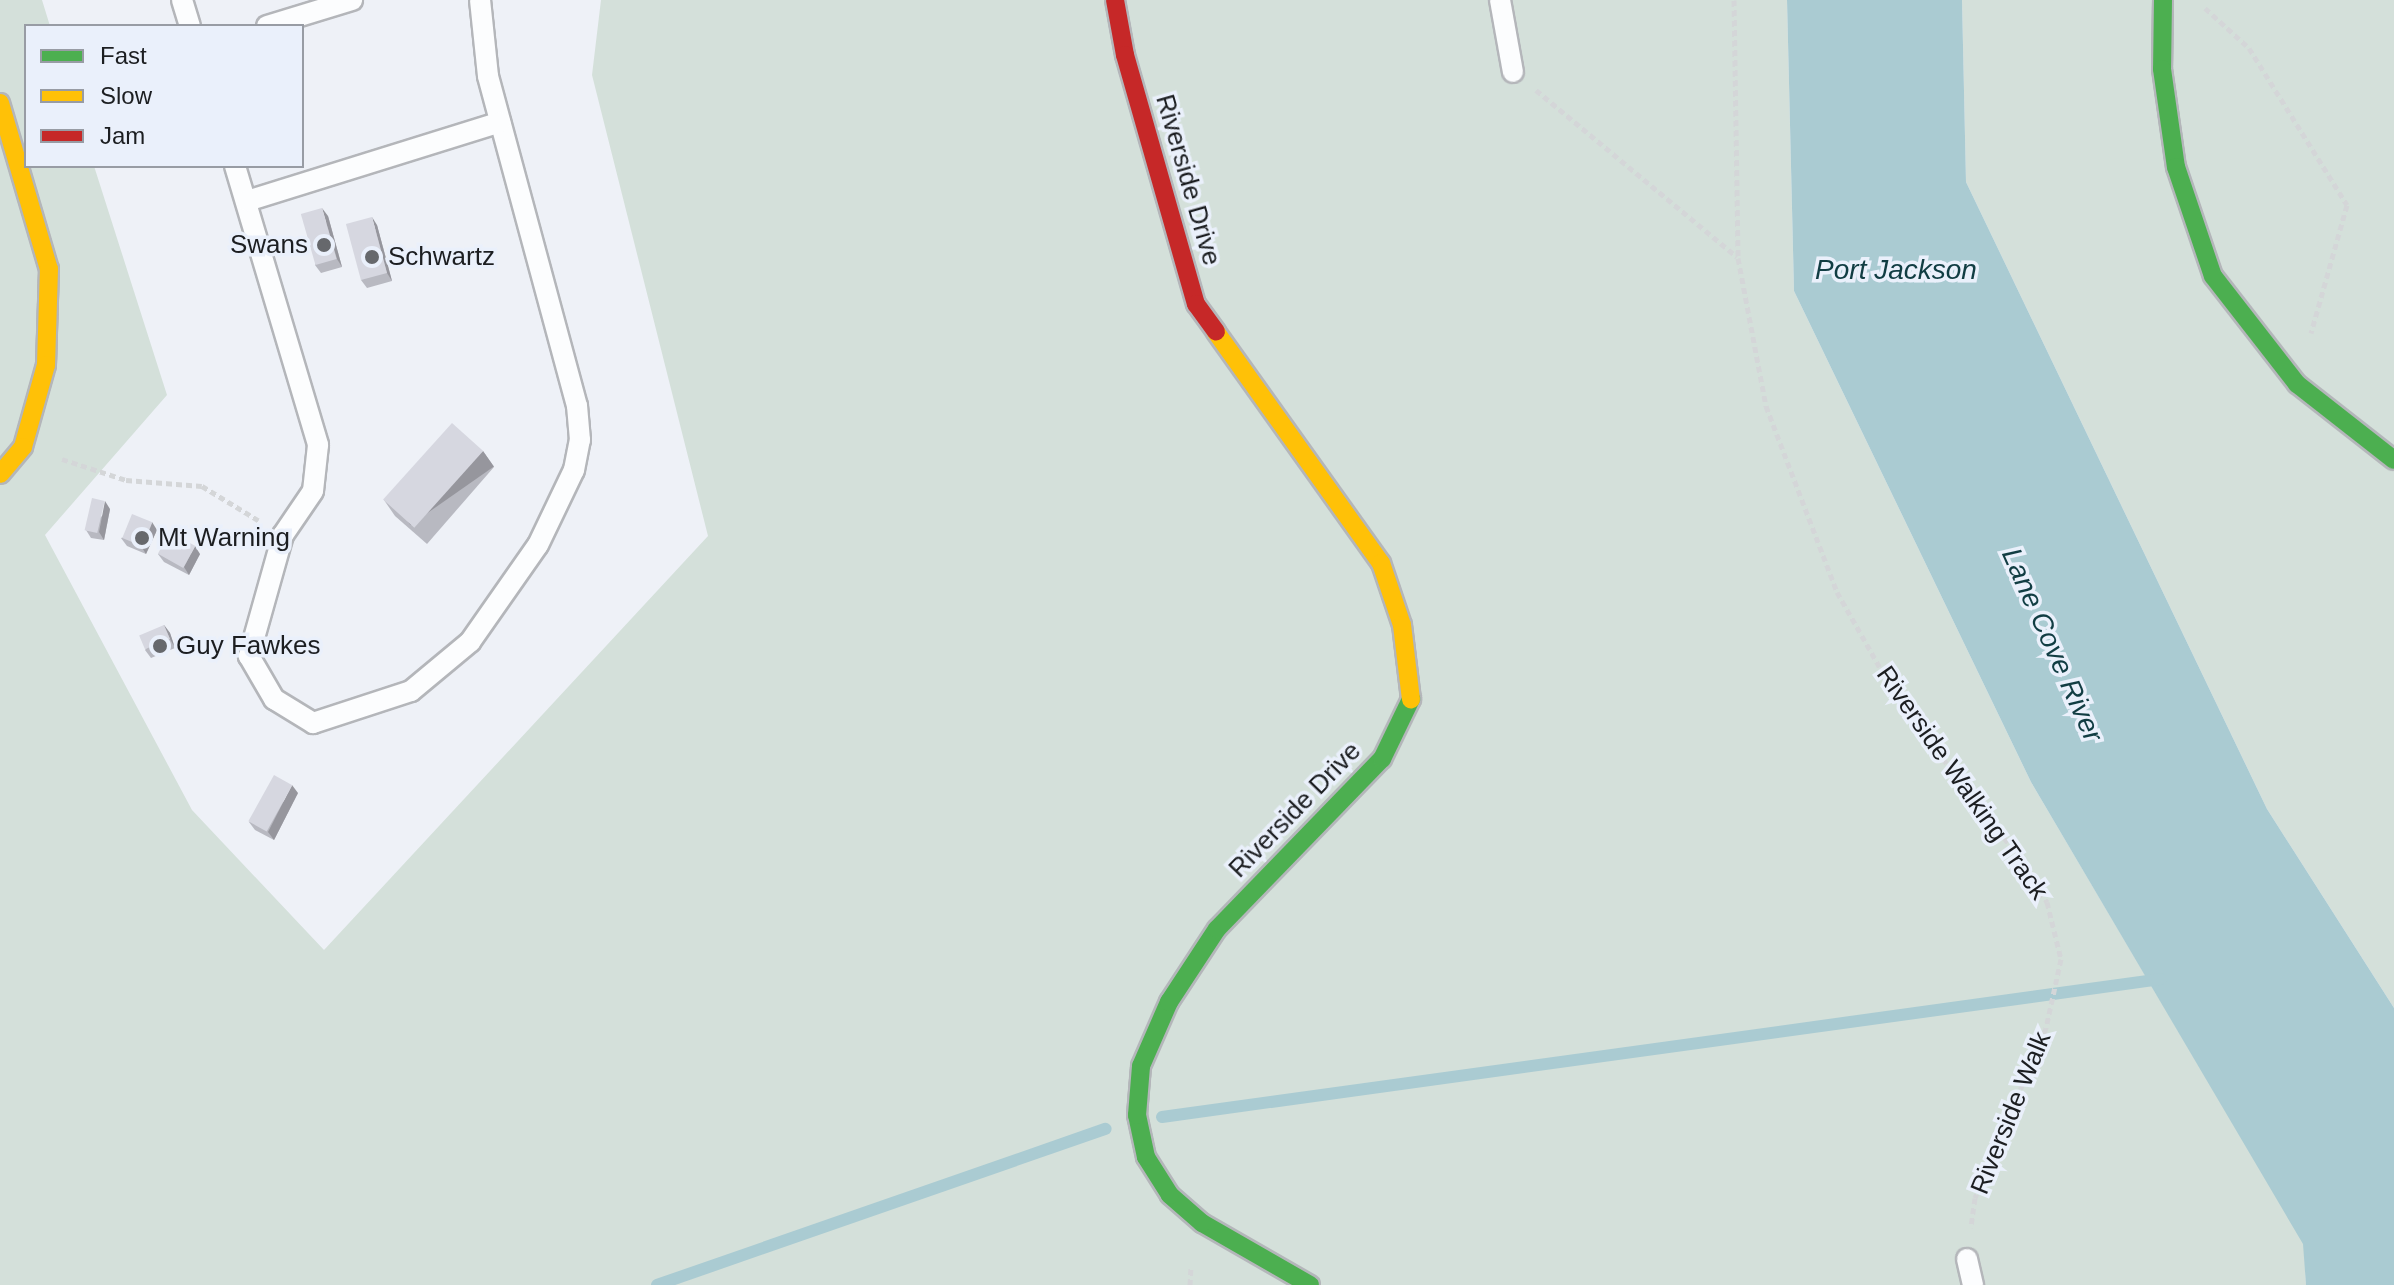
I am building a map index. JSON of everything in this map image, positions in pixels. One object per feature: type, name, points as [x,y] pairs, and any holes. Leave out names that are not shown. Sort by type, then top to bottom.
[{"type":"street","name":"Riverside Drive","points":[[1115,0],[1196,304],[1381,563],[1402,625],[1411,701],[1382,759],[1217,929],[1169,1002],[1141,1066],[1137,1115],[1146,1157],[1170,1195],[1202,1223],[1310,1285]]},
{"type":"street","points":[[2163,0],[2162,69],[2176,167],[2213,276],[2297,384],[2394,460]]},
{"type":"street","points":[[0,103],[49,269],[46,365],[23,447],[0,474]]},
{"type":"lane","points":[[182,0],[189,24]]},
{"type":"lane","points":[[274,24],[352,0]]},
{"type":"lane","points":[[236,168],[318,445],[313,491],[283,535],[249,656],[274,699],[313,723],[411,691],[470,642],[549,525],[574,470],[580,440],[577,406],[488,76],[480,0]]},
{"type":"lane","points":[[1500,0],[1513,72]]},
{"type":"lane","points":[[247,201],[500,122]]},
{"type":"lane","points":[[1967,1259],[1973,1285]]},
{"type":"path","name":"Riverside Walking Track","points":[[1734,0],[1738,258],[1766,406],[1837,592],[1900,703],[2025,865],[2047,902],[2059,967]]},
{"type":"path","points":[[2197,0],[2249,48],[2347,205],[2297,384]]},
{"type":"path","points":[[1513,72],[1738,258]]},
{"type":"path","points":[[74,462],[126,480],[202,486],[283,535]]},
{"type":"path","name":"Riverside Walk","points":[[1967,1259],[1975,1198],[2047,1022],[2059,967]]},
{"type":"shaded area","points":[[0,0],[42,0],[49,24],[24,24],[24,168],[95,168],[167,395],[45,535],[192,810],[324,950],[708,536],[592,75],[601,0],[1787,0],[1794,291],[2031,782],[2304,1244],[2306,1285],[0,1285]]},
{"type":"shaded area","points":[[1962,0],[2394,0],[2394,1008],[2267,809],[1966,182]]},
{"type":"water","name":"Port Jackson","points":[[1787,0],[1962,0],[1966,182],[2267,809],[2394,1008],[2394,1285],[2306,1285],[2303,1244],[2031,782],[1794,291]]},
{"type":"building","name":"Swans","points":[[322,208],[337,259],[315,265],[301,214]]},
{"type":"building","name":"Schwartz","points":[[372,217],[387,273],[361,280],[346,224]]},
{"type":"building","points":[[452,423],[483,451],[414,528],[383,500]]},
{"type":"building","points":[[92,498],[105,501],[97,533],[85,530]]},
{"type":"building","points":[[132,514],[152,522],[143,546],[122,538]]},
{"type":"building","points":[[170,532],[195,546],[183,568],[158,554]]},
{"type":"building","points":[[164,625],[170,639],[145,649],[139,636]]},
{"type":"building","points":[[274,775],[292,785],[267,832],[248,821]]},
{"type":"waterway","points":[[1162,1117],[2161,979]]},
{"type":"waterway","points":[[657,1285],[1106,1129]]},
{"type":"traffic: fast","points":[[2163,0],[2162,69],[2176,167],[2213,276],[2297,384],[2394,460]]},
{"type":"traffic: fast","points":[[1310,1285],[1202,1223],[1170,1195],[1146,1157],[1137,1115],[1141,1066],[1169,1002],[1217,929],[1382,759],[1411,699]]},
{"type":"traffic: slow","points":[[0,103],[49,269],[46,365],[23,447],[0,474]]},
{"type":"traffic: slow","points":[[1216,332],[1381,563],[1402,625],[1411,699]]},
{"type":"traffic: jam","points":[[1115,0],[1125,55],[1196,304],[1216,332]]},
{"type":"place","name":"Swans","points":[[324,245]]},
{"type":"place","name":"Schwartz","points":[[372,257]]},
{"type":"place","name":"Mt Warning","points":[[142,538]]},
{"type":"place","name":"Guy Fawkes","points":[[160,646]]},
{"type":"water label","name":"Lane Cove River","points":[[2052,645]]}]
